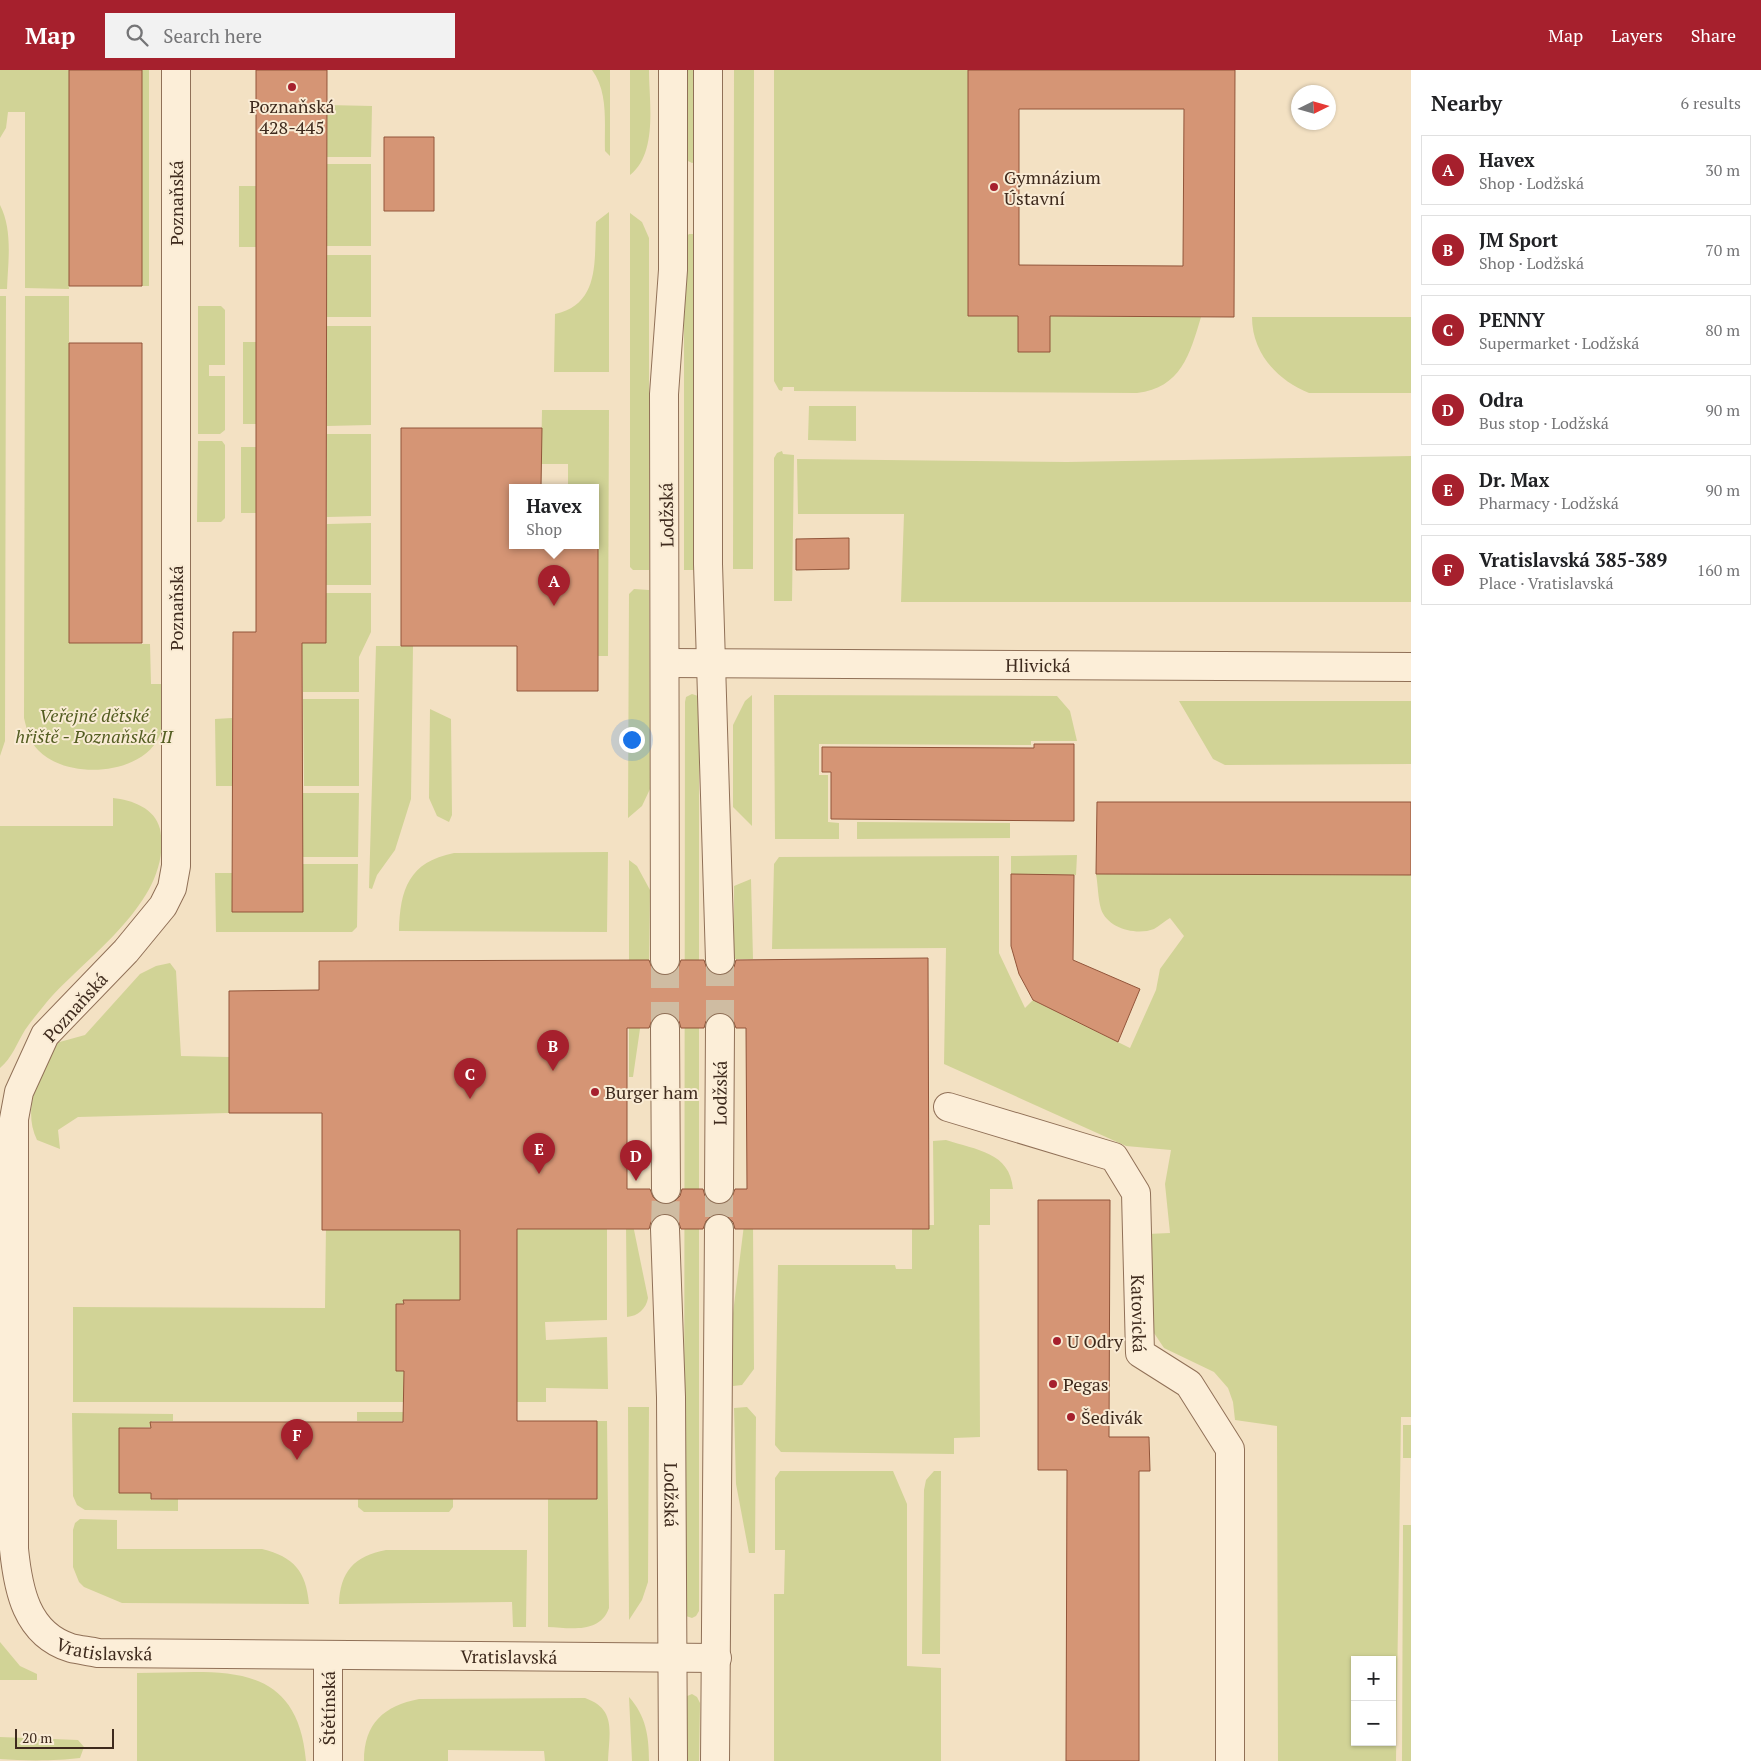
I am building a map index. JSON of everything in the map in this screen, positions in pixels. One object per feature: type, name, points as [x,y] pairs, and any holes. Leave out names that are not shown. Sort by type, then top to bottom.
[{"type":"street","name":"Poznaňská","points":[[19,1092],[45,1035],[126,951],[163,906],[172,888],[176,866],[176,70]]},
{"type":"street","name":"Lodžská","points":[[665,960],[666,663],[664,394],[673,270],[673,70]]},
{"type":"street","points":[[708,70],[708,564],[720,960]]},
{"type":"street","name":"Hlivická","points":[[666,663],[1411,668]]},
{"type":"street","points":[[666,1028],[666,1189]]},
{"type":"street","name":"Lodžská","points":[[719,1189],[720,1028]]},
{"type":"street","name":"Vratislavská","points":[[19,1092],[14,1119],[14,1549],[21,1596],[32,1618],[48,1635],[70,1648],[98,1653],[717,1658]]},
{"type":"street","name":"Katovická","points":[[948,1107],[1114,1156],[1136,1193],[1140,1353],[1189,1384],[1230,1449],[1230,1761]]},
{"type":"street","name":"Lodžská","points":[[665,1229],[671,1397],[674,1658],[673,1761]]},
{"type":"street","points":[[715,1761],[719,1229]]},
{"type":"street","name":"Štětínská","points":[[328,1656],[328,1761]]},
{"type":"green space","points":[[0,70],[69,70],[69,289],[25,288],[25,112],[8,112],[6,128],[0,138]]},
{"type":"green space","points":[[142,70],[149,70],[149,286],[142,286]]},
{"type":"green space","points":[[592,70],[610,70],[610,156],[605,151],[605,120],[601,89]]},
{"type":"green space","points":[[630,70],[649,70],[650,126],[645,154],[639,165],[630,175]]},
{"type":"green space","points":[[685,70],[699,70],[696,162],[692,163],[686,160]]},
{"type":"green space","points":[[734,70],[754,70],[753,569],[733,569]]},
{"type":"green space","points":[[774,70],[968,70],[968,316],[1018,316],[1018,352],[1050,352],[1050,316],[1201,317],[1188,356],[1174,377],[1152,390],[1137,393],[794,391],[794,387],[783,387],[782,391],[779,390],[774,381]]},
{"type":"green space","points":[[327,105],[372,106],[371,157],[327,157]]},
{"type":"green space","points":[[327,164],[371,164],[371,246],[326,246]]},
{"type":"green space","points":[[239,186],[256,186],[256,247],[239,247]]},
{"type":"green space","points":[[0,205],[7,225],[8,235],[7,289],[0,289]]},
{"type":"green space","points":[[609,212],[609,372],[554,372],[555,314],[570,309],[581,301],[588,290],[594,265],[596,222]]},
{"type":"green space","points":[[630,213],[642,222],[649,238],[649,570],[633,570],[630,567]]},
{"type":"green space","points":[[689,234],[696,234],[699,570],[684,570],[684,239]]},
{"type":"green space","points":[[327,255],[371,255],[371,317],[327,317]]},
{"type":"green space","points":[[0,296],[6,296],[5,741],[0,756]]},
{"type":"green space","name":"Veřejné dětské hřiště - Poznaňská II","points":[[25,296],[69,296],[69,643],[150,644],[151,684],[164,684],[164,718],[159,737],[150,750],[136,760],[120,766],[84,769],[66,766],[50,760],[32,743],[24,718]]},
{"type":"green space","points":[[198,306],[221,306],[225,310],[225,365],[209,365],[209,376],[225,376],[225,430],[220,434],[198,434]]},
{"type":"green space","points":[[1252,317],[1411,317],[1411,393],[1309,393],[1287,381],[1268,364],[1256,342]]},
{"type":"green space","points":[[326,326],[371,326],[371,425],[327,426]]},
{"type":"green space","points":[[243,342],[256,342],[256,424],[243,424]]},
{"type":"green space","points":[[809,406],[856,406],[856,441],[808,440]]},
{"type":"green space","points":[[542,410],[609,410],[608,656],[598,656],[596,549],[599,549],[599,484],[568,484],[568,464],[541,464]]},
{"type":"green space","points":[[327,434],[371,434],[371,516],[327,517]]},
{"type":"green space","points":[[198,441],[222,441],[225,445],[225,518],[221,522],[197,522]]},
{"type":"green space","points":[[241,447],[256,447],[256,513],[241,513]]},
{"type":"green space","points":[[782,451],[783,454],[794,455],[792,601],[774,601],[774,458],[777,453]]},
{"type":"green space","points":[[1411,456],[1411,602],[901,602],[904,514],[798,514],[797,459],[1067,462]]},
{"type":"green space","points":[[371,523],[371,585],[326,585],[327,524]]},
{"type":"green space","points":[[634,589],[649,590],[650,789],[642,806],[628,818],[629,594]]},
{"type":"green space","points":[[326,593],[371,593],[371,632],[359,657],[359,692],[303,692],[302,643],[326,642]]},
{"type":"green space","points":[[376,646],[413,646],[411,799],[395,850],[377,875],[372,889],[369,888]]},
{"type":"green space","points":[[692,694],[698,696],[699,702],[699,1611],[692,1618],[686,1616],[684,1611],[685,702],[686,697]]},
{"type":"green space","points":[[752,695],[752,826],[733,807],[733,725],[745,701]]},
{"type":"green space","points":[[774,695],[1057,696],[1070,711],[1077,741],[1031,741],[1031,745],[819,744],[819,775],[828,775],[828,822],[839,823],[839,839],[775,839]]},
{"type":"green space","points":[[303,699],[359,699],[359,786],[304,786]]},
{"type":"green space","points":[[1179,701],[1411,701],[1411,764],[1225,765],[1213,759]]},
{"type":"green space","points":[[430,709],[451,719],[452,815],[449,822],[437,816],[429,798]]},
{"type":"green space","points":[[232,718],[232,786],[216,786],[215,719]]},
{"type":"green space","points":[[303,793],[359,793],[358,857],[303,857]]},
{"type":"green space","points":[[113,798],[142,806],[148,810],[157,822],[160,829],[161,855],[154,880],[141,903],[123,925],[46,1003],[25,1030],[8,1060],[0,1068],[0,826],[113,826]]},
{"type":"green space","points":[[857,822],[1010,823],[1010,838],[857,839]]},
{"type":"green space","points":[[608,852],[607,932],[399,931],[402,902],[410,880],[427,863],[439,857],[454,853]]},
{"type":"green space","points":[[1077,855],[1076,875],[1011,874],[1011,856]]},
{"type":"green space","points":[[999,856],[999,953],[1025,1008],[1033,1000],[1130,1048],[1156,990],[1160,969],[1184,936],[1170,918],[1154,929],[1147,931],[1131,931],[1116,926],[1104,916],[1101,909],[1096,874],[1411,875],[1411,1417],[1401,1417],[1396,1761],[1278,1761],[1277,1426],[1235,1420],[1233,1402],[1228,1388],[1214,1372],[1164,1348],[1152,1330],[1147,1234],[1170,1233],[1165,1184],[1171,1150],[1126,1146],[944,1064],[946,948],[772,949],[774,864],[779,857]]},
{"type":"green space","points":[[629,860],[637,866],[650,890],[649,967],[633,1077],[629,1077]]},
{"type":"green space","points":[[303,864],[358,864],[357,927],[352,932],[216,932],[215,873],[232,873],[232,912],[302,912]]},
{"type":"green space","points":[[751,879],[753,959],[734,959],[734,886]]},
{"type":"green space","points":[[170,963],[176,971],[181,1056],[229,1057],[229,1113],[78,1117],[58,1130],[60,1149],[37,1140],[31,1115],[32,1103],[39,1078],[56,1043],[85,1035],[140,974],[156,966]]},
{"type":"green space","points":[[946,1140],[990,1154],[1005,1167],[1013,1189],[990,1189],[990,1225],[979,1225],[980,1437],[954,1438],[954,1454],[781,1452],[775,1445],[778,1265],[895,1265],[896,1269],[912,1269],[912,1225],[934,1225],[933,1141]]},
{"type":"green space","points":[[607,1222],[607,1320],[545,1322],[546,1340],[607,1337],[608,1389],[546,1388],[546,1402],[73,1402],[73,1307],[325,1308],[326,1225]],"holes":[[[460,1237],[517,1237],[517,1375],[404,1376],[404,1371],[396,1370],[396,1305],[403,1304],[403,1300],[460,1300]]]},
{"type":"green space","points":[[633,1225],[648,1298],[641,1311],[627,1317],[626,1226]]},
{"type":"green space","points":[[744,1225],[753,1225],[754,1369],[742,1385],[733,1386],[733,1313]]},
{"type":"green space","points":[[628,1407],[649,1407],[648,1582],[642,1600],[629,1620]]},
{"type":"green space","points":[[747,1407],[756,1417],[755,1553],[749,1553],[736,1484],[734,1408]]},
{"type":"green space","points":[[357,1412],[452,1412],[452,1421],[357,1421]]},
{"type":"green space","points":[[72,1413],[173,1414],[173,1421],[152,1421],[152,1427],[119,1428],[119,1493],[152,1493],[152,1500],[178,1499],[178,1511],[85,1510],[77,1505],[73,1496]]},
{"type":"green space","points":[[596,1421],[607,1421],[609,1608],[605,1616],[592,1626],[583,1628],[548,1627],[548,1499],[596,1499]]},
{"type":"green space","points":[[1403,1425],[1411,1425],[1411,1458],[1403,1458]]},
{"type":"green space","points":[[780,1471],[893,1471],[907,1504],[907,1666],[941,1668],[941,1761],[774,1761],[774,1594],[784,1594],[785,1550],[775,1550],[775,1478]]},
{"type":"green space","points":[[934,1471],[941,1471],[940,1654],[922,1654],[924,1490],[926,1480]]},
{"type":"green space","points":[[358,1499],[453,1499],[453,1507],[449,1512],[364,1512],[358,1507]]},
{"type":"green space","points":[[80,1519],[117,1520],[117,1549],[262,1549],[273,1552],[290,1561],[301,1574],[305,1583],[309,1604],[122,1603],[84,1587],[79,1582],[73,1567],[73,1530],[75,1523]]},
{"type":"green space","points":[[1403,1525],[1411,1525],[1411,1761],[1402,1761]]},
{"type":"green space","points":[[386,1550],[527,1550],[526,1627],[513,1627],[512,1602],[339,1604],[342,1583],[351,1567],[365,1556]]},
{"type":"green space","points":[[0,1642],[20,1666],[37,1674],[37,1680],[0,1680]]},
{"type":"green space","points":[[137,1673],[223,1673],[248,1678],[270,1687],[287,1703],[299,1727],[306,1761],[137,1761]]},
{"type":"green space","points":[[692,1694],[697,1697],[700,1703],[699,1761],[684,1761],[685,1697]]},
{"type":"green space","points":[[629,1697],[643,1719],[648,1743],[649,1761],[632,1761]]},
{"type":"green space","points":[[585,1698],[595,1703],[607,1715],[610,1732],[608,1761],[545,1761],[544,1751],[448,1750],[448,1761],[364,1761],[368,1736],[378,1718],[396,1706],[407,1702],[419,1699]]},
{"type":"green space","points":[[0,1737],[78,1740],[84,1747],[80,1758],[61,1760],[0,1759]]},
{"type":"building","points":[[69,70],[142,70],[142,286],[69,286]]},
{"type":"building","points":[[256,70],[327,70],[326,643],[302,643],[303,912],[232,912],[233,632],[256,632]]},
{"type":"building","name":"Gymnázium Ústavní","points":[[968,70],[1235,70],[1234,317],[1050,316],[1050,352],[1018,352],[1018,316],[968,316]],"holes":[[[1019,109],[1184,109],[1183,266],[1019,265]]]},
{"type":"building","points":[[384,137],[434,137],[434,211],[384,211]]},
{"type":"building","points":[[69,343],[142,343],[142,643],[69,643]]},
{"type":"building","points":[[401,428],[542,428],[541,484],[509,484],[509,549],[598,549],[598,691],[517,691],[517,646],[401,646]]},
{"type":"building","points":[[849,538],[849,569],[796,570],[796,539]]},
{"type":"building","points":[[1034,744],[1074,744],[1074,821],[831,819],[831,772],[822,772],[822,747],[1034,748]]},
{"type":"building","points":[[1097,802],[1411,802],[1411,875],[1096,874]]},
{"type":"building","points":[[1011,874],[1074,875],[1073,960],[1140,989],[1118,1042],[1033,1000],[1019,974],[1011,946]]},
{"type":"building","points":[[928,958],[929,1229],[735,1229],[733,1222],[727,1216],[719,1213],[712,1215],[706,1221],[703,1229],[681,1229],[678,1220],[672,1215],[665,1213],[656,1216],[651,1222],[649,1229],[517,1229],[517,1421],[597,1421],[597,1499],[151,1499],[151,1493],[119,1493],[119,1428],[151,1428],[150,1422],[403,1422],[404,1371],[396,1371],[396,1304],[404,1304],[403,1300],[460,1300],[460,1230],[322,1230],[322,1113],[229,1113],[229,991],[319,990],[319,961],[649,960],[652,968],[657,973],[666,976],[678,968],[681,960],[704,960],[707,969],[720,976],[729,973],[734,967],[736,960]],"holes":[[[664,1012],[673,1015],[679,1021],[681,1028],[704,1028],[706,1021],[712,1015],[721,1012],[733,1020],[736,1028],[746,1028],[747,1189],[735,1189],[732,1197],[726,1203],[718,1205],[711,1202],[705,1196],[703,1189],[682,1189],[680,1196],[674,1202],[666,1205],[658,1202],[653,1197],[650,1189],[627,1189],[627,1028],[649,1028],[652,1020],[657,1015]]]},
{"type":"building","points":[[1038,1200],[1110,1200],[1109,1437],[1149,1437],[1150,1471],[1139,1471],[1139,1761],[1066,1761],[1067,1470],[1038,1470]]},
{"type":"tunnel","points":[[665,960],[665,1028]]},
{"type":"tunnel","points":[[720,960],[720,1028]]},
{"type":"tunnel","points":[[665,1229],[666,1189]]},
{"type":"tunnel","points":[[719,1189],[719,1229]]},
{"type":"place","name":"Poznaňská 428-445","points":[[292,87]]},
{"type":"place","name":"Gymnázium Ústavní","points":[[994,187]]},
{"type":"place","name":"Havex","points":[[554,606]]},
{"type":"place","name":"JM Sport","points":[[553,1071]]},
{"type":"place","name":"Burger ham","points":[[595,1092]]},
{"type":"place","name":"PENNY","points":[[470,1099]]},
{"type":"place","name":"Dr. Max","points":[[539,1174]]},
{"type":"place","name":"Odra","points":[[636,1181]]},
{"type":"place","name":"U Odry","points":[[1057,1341]]},
{"type":"place","name":"Pegas","points":[[1053,1384]]},
{"type":"place","name":"Šedivák","points":[[1071,1417]]},
{"type":"place","name":"Vratislavská 385-389","points":[[297,1460]]}]
